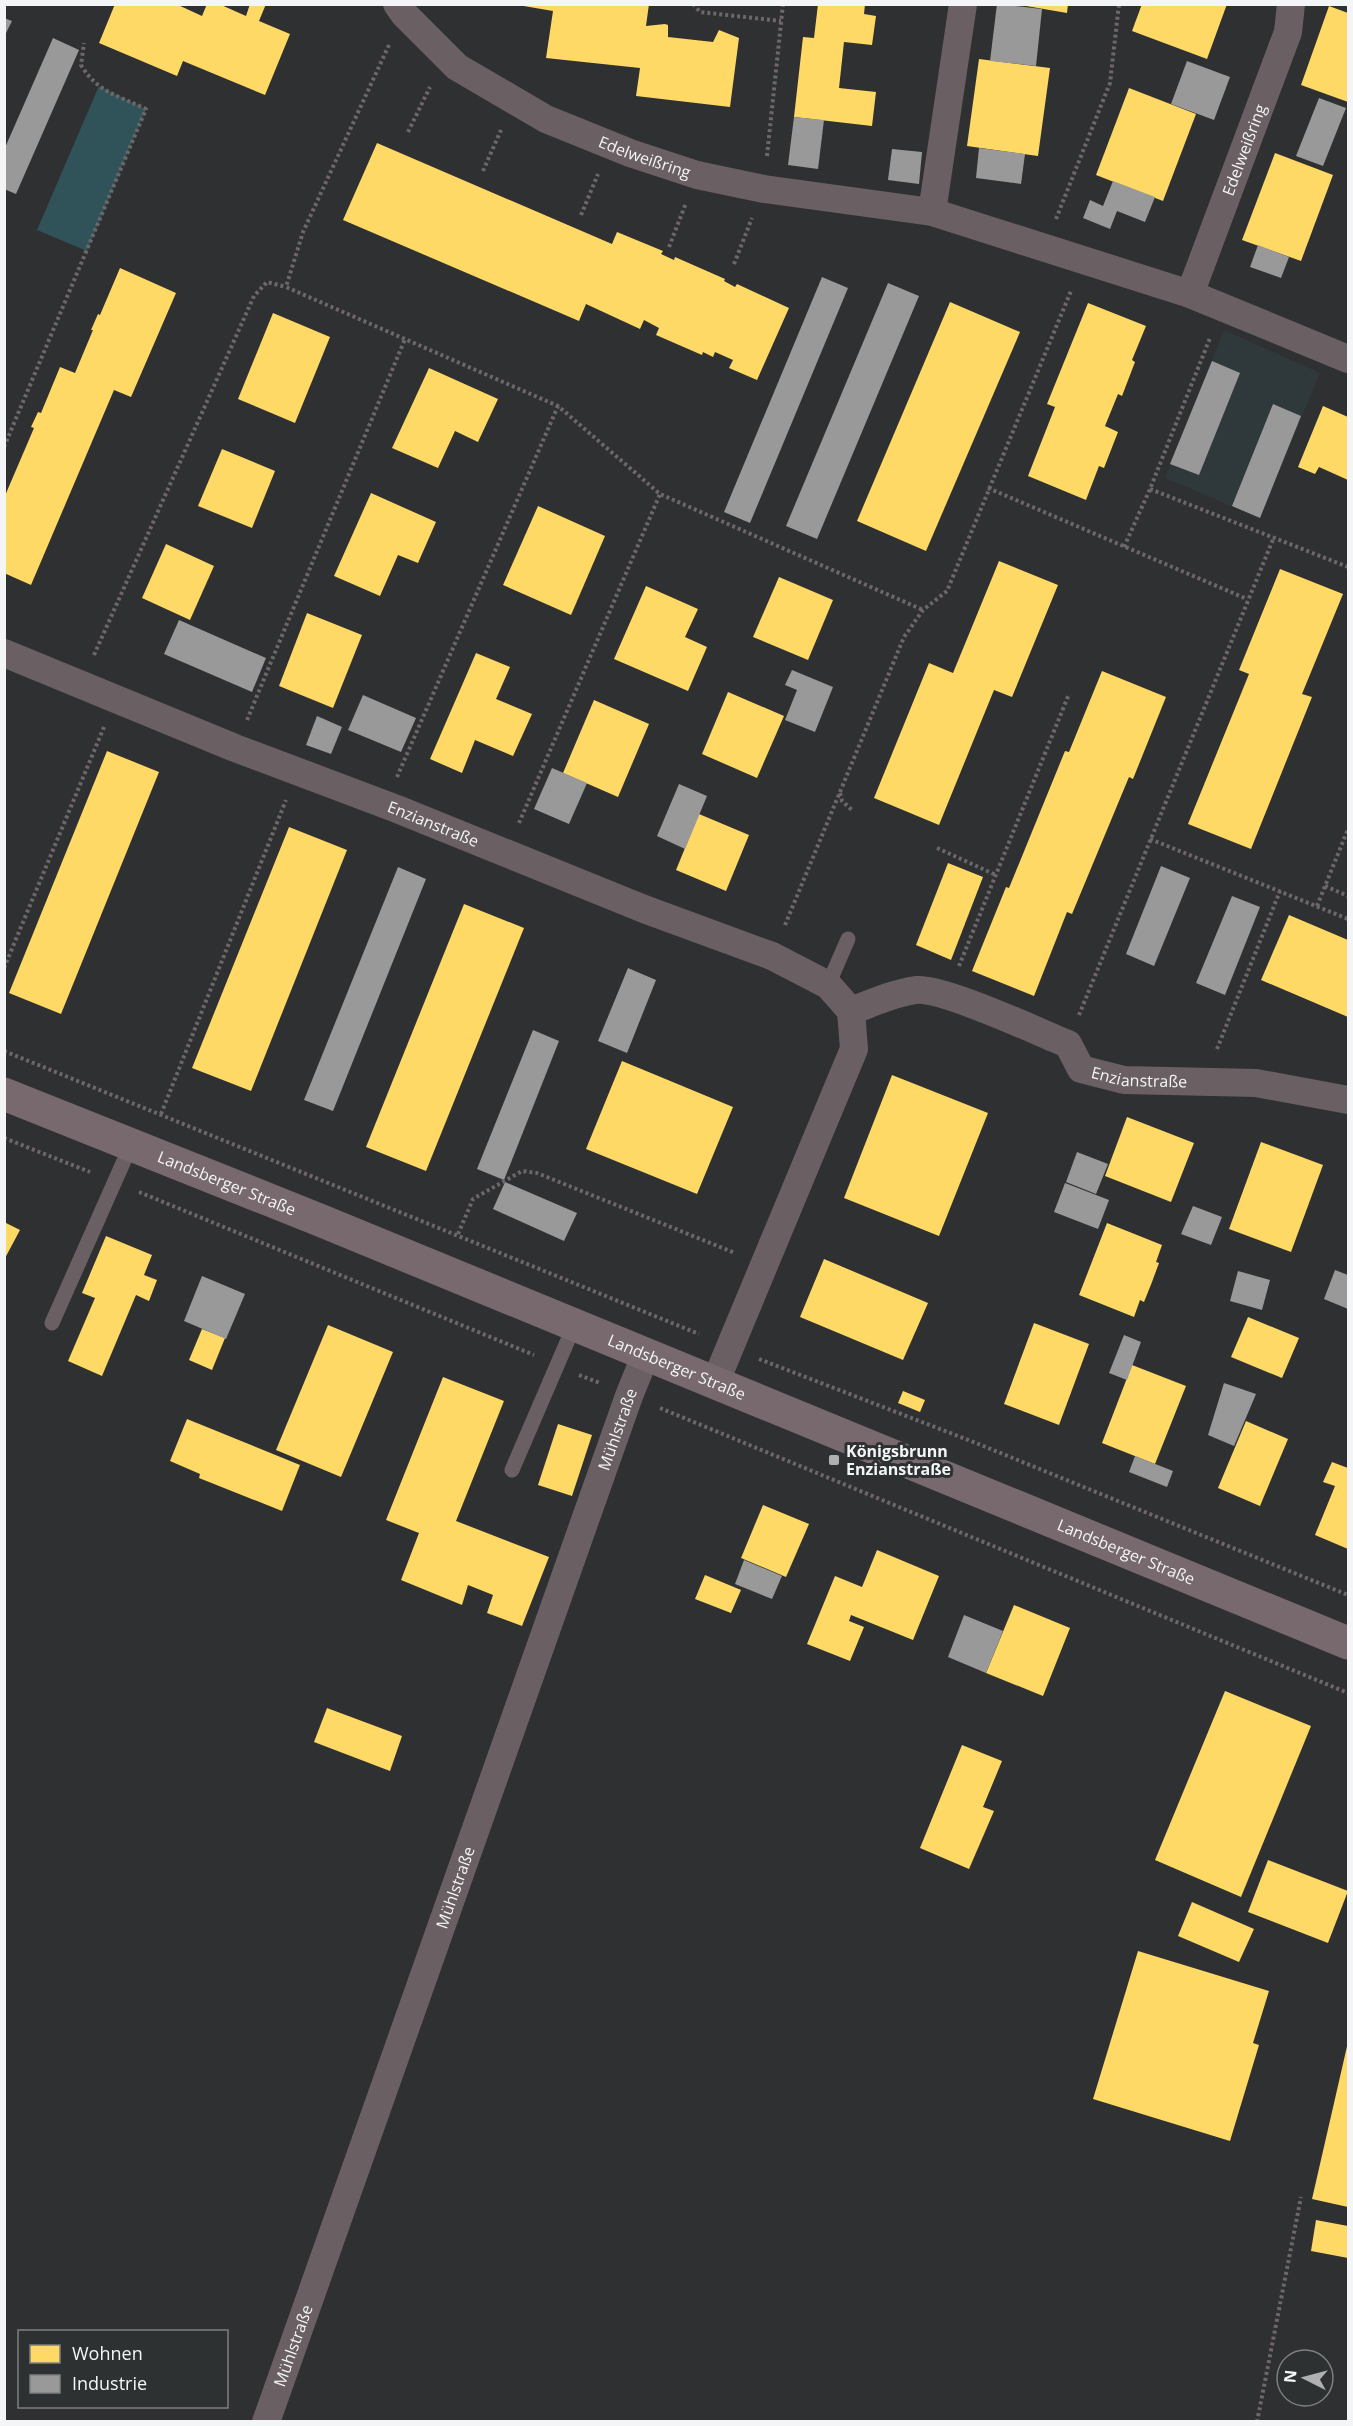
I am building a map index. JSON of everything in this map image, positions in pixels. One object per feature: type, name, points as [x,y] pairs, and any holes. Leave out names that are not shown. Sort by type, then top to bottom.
[{"type":"street","points":[[932,212],[963,4]]},
{"type":"street","name":"Edelweißring","points":[[1190,294],[1288,32],[1291,4]]},
{"type":"street","name":"Edelweißring","points":[[400,9],[457,67],[546,119],[611,145],[697,175],[764,189],[932,212],[1190,294],[1348,359]]},
{"type":"street","name":"Enzianstraße","points":[[4,653],[236,748],[772,956],[828,985],[851,1011]]},
{"type":"street","points":[[716,1383],[854,1049],[851,1011],[918,989],[948,995],[1068,1044]]},
{"type":"street","name":"Enzianstraße","points":[[1068,1044],[1081,1069],[1124,1080],[1256,1083],[1348,1100]]},
{"type":"street","name":"Landsberger Straße","points":[[4,1094],[322,1221],[1348,1643]]},
{"type":"street","name":"Mühlstraße","points":[[266,2421],[646,1354]]},
{"type":"lane","points":[[828,985],[848,939]]},
{"type":"lane","points":[[52,1323],[130,1145]]},
{"type":"lane","points":[[512,1470],[574,1326]]},
{"type":"path","points":[[693,4],[700,12],[781,21]]},
{"type":"path","points":[[734,264],[764,189],[783,4]]},
{"type":"path","points":[[1046,248],[1110,83],[1119,4]]},
{"type":"path","points":[[286,287],[303,232],[400,9]]},
{"type":"path","points":[[4,447],[146,109],[107,92],[89,79],[81,65],[84,43]]},
{"type":"path","points":[[408,132],[445,55]]},
{"type":"path","points":[[483,171],[514,100]]},
{"type":"path","points":[[581,215],[611,145]]},
{"type":"path","points":[[669,247],[697,175]]},
{"type":"path","points":[[772,956],[904,637],[923,610],[947,591],[1084,260]]},
{"type":"path","points":[[81,685],[254,296],[267,282],[286,287],[406,338],[558,406],[660,494],[923,610]]},
{"type":"path","points":[[1124,547],[1150,489],[1223,307]]},
{"type":"path","points":[[236,748],[406,338]]},
{"type":"path","points":[[385,805],[558,406]]},
{"type":"path","points":[[988,488],[1247,600]]},
{"type":"path","points":[[1150,489],[1348,567]]},
{"type":"path","points":[[505,854],[660,494]]},
{"type":"path","points":[[1068,1044],[1274,537]]},
{"type":"path","points":[[948,995],[1069,694]]},
{"type":"path","points":[[4,968],[116,699]]},
{"type":"path","points":[[161,1114],[297,772]]},
{"type":"path","points":[[840,792],[842,801],[853,811]]},
{"type":"path","points":[[1317,906],[1348,829]]},
{"type":"path","points":[[1150,839],[1348,919]]},
{"type":"path","points":[[938,848],[996,875]]},
{"type":"path","points":[[1325,886],[1348,896]]},
{"type":"path","points":[[1205,1081],[1280,891]]},
{"type":"path","points":[[4,1051],[458,1234],[730,1347],[976,1443],[1348,1595]]},
{"type":"path","points":[[4,1138],[1348,1693]]},
{"type":"path","points":[[458,1234],[472,1199],[522,1171],[537,1173],[766,1265]]},
{"type":"path","points":[[1257,2421],[1301,2197]]},
{"type":"shaded area","points":[[99,86],[146,109],[87,251],[37,230]]},
{"type":"shaded area","points":[[1224,330],[1320,373],[1260,518],[1165,478]]},
{"type":"building: Wohnen","points":[[115,4],[176,4],[202,16],[207,4],[219,4],[246,16],[250,4],[266,4],[259,21],[290,34],[265,95],[183,61],[177,76],[99,43]]},
{"type":"building: Wohnen","points":[[512,4],[649,4],[646,26],[668,25],[668,37],[713,42],[719,30],[739,38],[730,107],[636,96],[640,68],[546,58],[553,11]]},
{"type":"building: Wohnen","points":[[818,4],[865,4],[864,14],[876,16],[872,45],[844,42],[839,88],[876,92],[872,126],[794,117],[803,37],[814,38]]},
{"type":"building: Wohnen","points":[[1015,4],[1068,4],[1067,13]]},
{"type":"building: Wohnen","points":[[1142,4],[1227,4],[1207,59],[1132,31]]},
{"type":"building: Wohnen","points":[[1329,6],[1348,13],[1348,102],[1301,85]]},
{"type":"building: Wohnen","points":[[979,59],[1050,68],[1038,156],[967,146]]},
{"type":"building: Wohnen","points":[[1129,88],[1196,114],[1163,201],[1096,175]]},
{"type":"building: Wohnen","points":[[377,143],[612,244],[617,232],[663,251],[661,254],[674,260],[675,257],[725,279],[724,281],[735,287],[737,284],[789,308],[757,380],[729,368],[733,360],[715,352],[713,357],[703,352],[702,355],[656,335],[659,328],[644,320],[640,329],[586,304],[579,321],[343,220]]},
{"type":"building: Wohnen","points":[[1275,153],[1333,175],[1301,261],[1242,240]]},
{"type":"building: Wohnen","points":[[120,268],[176,293],[131,397],[114,390],[31,585],[4,573],[4,498],[34,428],[31,427],[38,412],[41,413],[60,367],[75,373],[93,330],[91,330]]},
{"type":"building: Wohnen","points":[[950,302],[1020,332],[926,551],[857,521]]},
{"type":"building: Wohnen","points":[[1088,303],[1146,326],[1132,360],[1135,362],[1122,396],[1118,394],[1105,426],[1118,432],[1104,468],[1099,466],[1086,500],[1028,476],[1055,407],[1047,404]]},
{"type":"building: Wohnen","points":[[273,313],[330,337],[295,423],[238,399]]},
{"type":"building: Wohnen","points":[[429,368],[498,399],[478,442],[455,431],[438,468],[392,448]]},
{"type":"building: Wohnen","points":[[1323,406],[1348,417],[1348,480],[1319,467],[1315,474],[1298,467]]},
{"type":"building: Wohnen","points":[[222,449],[275,471],[252,528],[198,506]]},
{"type":"building: Wohnen","points":[[371,493],[436,522],[418,563],[398,555],[380,596],[334,576]]},
{"type":"building: Wohnen","points":[[538,506],[605,536],[571,615],[503,585]]},
{"type":"building: Wohnen","points":[[166,544],[214,566],[190,620],[142,598]]},
{"type":"building: Wohnen","points":[[999,561],[1058,585],[1012,697],[994,690],[939,825],[874,798],[929,663],[953,673]]},
{"type":"building: Wohnen","points":[[1280,569],[1343,594],[1302,694],[1312,697],[1251,849],[1188,824],[1249,674],[1239,670]]},
{"type":"building: Wohnen","points":[[779,577],[833,600],[808,660],[753,637]]},
{"type":"building: Wohnen","points":[[646,586],[698,609],[685,637],[707,647],[688,691],[614,659]]},
{"type":"building: Wohnen","points":[[307,613],[362,635],[333,708],[279,686]]},
{"type":"building: Wohnen","points":[[476,653],[510,667],[496,699],[532,714],[513,756],[475,740],[462,773],[430,759]]},
{"type":"building: Wohnen","points":[[1102,671],[1166,697],[1133,779],[1129,777],[1072,914],[1067,912],[1034,996],[972,971],[1006,887],[1009,888],[1065,751],[1069,752]]},
{"type":"building: Wohnen","points":[[728,692],[784,716],[757,778],[702,754]]},
{"type":"building: Wohnen","points":[[594,700],[649,724],[618,797],[563,773]]},
{"type":"building: Wohnen","points":[[107,751],[159,772],[61,1014],[9,993]]},
{"type":"building: Wohnen","points":[[699,814],[749,835],[726,891],[676,870]]},
{"type":"building: Wohnen","points":[[289,827],[347,850],[251,1091],[192,1068]]},
{"type":"building: Wohnen","points":[[948,863],[983,877],[951,960],[916,945]]},
{"type":"building: Wohnen","points":[[464,904],[524,928],[426,1171],[366,1147]]},
{"type":"building: Wohnen","points":[[1289,915],[1348,940],[1348,1017],[1261,980]]},
{"type":"building: Wohnen","points":[[622,1061],[733,1107],[697,1194],[586,1149]]},
{"type":"building: Wohnen","points":[[892,1075],[988,1113],[939,1236],[844,1198]]},
{"type":"building: Wohnen","points":[[1127,1117],[1194,1143],[1171,1202],[1105,1176]]},
{"type":"building: Wohnen","points":[[1261,1142],[1323,1165],[1291,1252],[1229,1229]]},
{"type":"building: Wohnen","points":[[4,1222],[20,1230],[4,1260]]},
{"type":"building: Wohnen","points":[[1107,1223],[1162,1245],[1156,1262],[1159,1263],[1152,1282],[1144,1302],[1140,1300],[1134,1317],[1079,1295]]},
{"type":"building: Wohnen","points":[[106,1236],[152,1255],[144,1275],[157,1280],[149,1301],[136,1295],[102,1376],[68,1361],[95,1298],[82,1293]]},
{"type":"building: Wohnen","points":[[824,1259],[928,1303],[903,1360],[800,1317]]},
{"type":"building: Wohnen","points":[[1248,1317],[1299,1338],[1282,1378],[1231,1357]]},
{"type":"building: Wohnen","points":[[1034,1323],[1089,1344],[1059,1425],[1004,1404]]},
{"type":"building: Wohnen","points":[[328,1325],[393,1352],[341,1477],[276,1450]]},
{"type":"building: Wohnen","points":[[202,1329],[225,1338],[212,1370],[189,1360]]},
{"type":"building: Wohnen","points":[[1132,1365],[1186,1386],[1155,1464],[1102,1443]]},
{"type":"building: Wohnen","points":[[443,1377],[504,1401],[456,1521],[549,1557],[522,1626],[487,1613],[493,1595],[468,1585],[462,1605],[401,1580],[419,1533],[386,1520]]},
{"type":"building: Wohnen","points":[[903,1391],[925,1400],[920,1412],[898,1403]]},
{"type":"building: Wohnen","points":[[187,1419],[300,1465],[282,1511],[199,1478],[200,1474],[170,1461]]},
{"type":"building: Wohnen","points":[[1246,1421],[1288,1439],[1260,1506],[1218,1488]]},
{"type":"building: Wohnen","points":[[558,1424],[592,1435],[572,1496],[538,1485]]},
{"type":"building: Wohnen","points":[[1332,1462],[1348,1468],[1348,1549],[1315,1535],[1335,1486],[1323,1482]]},
{"type":"building: Wohnen","points":[[763,1505],[809,1524],[786,1577],[741,1558]]},
{"type":"building: Wohnen","points":[[877,1550],[939,1576],[913,1640],[851,1615],[849,1621],[864,1627],[850,1661],[807,1644],[835,1576],[862,1587]]},
{"type":"building: Wohnen","points":[[705,1575],[741,1590],[731,1613],[695,1599]]},
{"type":"building: Wohnen","points":[[1014,1605],[1070,1628],[1043,1696],[986,1673]]},
{"type":"building: Wohnen","points":[[1225,1691],[1311,1726],[1241,1897],[1155,1860]]},
{"type":"building: Wohnen","points":[[327,1708],[402,1736],[390,1771],[314,1742]]},
{"type":"building: Wohnen","points":[[962,1745],[1002,1761],[983,1807],[994,1811],[969,1869],[920,1848]]},
{"type":"building: Wohnen","points":[[1268,1860],[1348,1891],[1328,1943],[1248,1912]]},
{"type":"building: Wohnen","points":[[1192,1902],[1254,1929],[1239,1962],[1178,1936]]},
{"type":"building: Wohnen","points":[[1138,1951],[1269,1991],[1253,2043],[1259,2045],[1230,2141],[1093,2099]]},
{"type":"building: Wohnen","points":[[1348,2042],[1348,2207],[1312,2199]]},
{"type":"building: Wohnen","points":[[1316,2220],[1348,2226],[1348,2258],[1311,2251]]},
{"type":"building: Industrie","points":[[997,4],[1042,9],[1036,66],[990,61]]},
{"type":"building: Industrie","points":[[4,18],[12,21],[4,37]]},
{"type":"building: Industrie","points":[[53,38],[79,50],[16,194],[4,189],[4,150]]},
{"type":"building: Industrie","points":[[1187,61],[1230,77],[1214,120],[1171,104]]},
{"type":"building: Industrie","points":[[1319,98],[1346,108],[1323,166],[1296,156]]},
{"type":"building: Industrie","points":[[794,117],[824,120],[818,169],[788,165]]},
{"type":"building: Industrie","points":[[979,148],[1025,154],[1021,184],[976,178]]},
{"type":"building: Industrie","points":[[892,149],[922,152],[919,184],[888,180]]},
{"type":"building: Industrie","points":[[1113,181],[1155,197],[1145,222],[1117,211],[1110,229],[1083,218],[1090,200],[1103,206]]},
{"type":"building: Industrie","points":[[1258,245],[1289,257],[1281,278],[1250,267]]},
{"type":"building: Industrie","points":[[822,277],[848,288],[750,523],[724,512]]},
{"type":"building: Industrie","points":[[888,283],[919,296],[817,539],[786,526]]},
{"type":"building: Industrie","points":[[1212,361],[1240,373],[1199,475],[1170,464]]},
{"type":"building: Industrie","points":[[1273,404],[1301,416],[1260,518],[1232,506]]},
{"type":"building: Industrie","points":[[179,620],[266,658],[252,692],[164,654]]},
{"type":"building: Industrie","points":[[792,670],[833,687],[815,732],[785,720],[797,690],[785,685]]},
{"type":"building: Industrie","points":[[363,695],[416,718],[401,752],[348,730]]},
{"type":"building: Industrie","points":[[317,716],[342,727],[331,754],[306,745]]},
{"type":"building: Industrie","points":[[552,768],[587,783],[569,824],[534,809]]},
{"type":"building: Industrie","points":[[679,784],[707,796],[685,849],[657,836]]},
{"type":"building: Industrie","points":[[1161,866],[1190,878],[1154,966],[1126,954]]},
{"type":"building: Industrie","points":[[398,867],[426,879],[333,1111],[304,1100]]},
{"type":"building: Industrie","points":[[1232,896],[1260,907],[1225,995],[1196,983]]},
{"type":"building: Industrie","points":[[628,968],[656,980],[627,1053],[598,1041]]},
{"type":"building: Industrie","points":[[533,1030],[559,1041],[504,1180],[477,1169]]},
{"type":"building: Industrie","points":[[1077,1152],[1108,1164],[1096,1194],[1066,1182]]},
{"type":"building: Industrie","points":[[505,1182],[577,1213],[564,1241],[493,1209]]},
{"type":"building: Industrie","points":[[1065,1183],[1109,1200],[1098,1229],[1054,1212]]},
{"type":"building: Industrie","points":[[1193,1206],[1222,1217],[1211,1245],[1181,1234]]},
{"type":"building: Industrie","points":[[1335,1270],[1348,1275],[1348,1309],[1324,1299]]},
{"type":"building: Industrie","points":[[1238,1271],[1270,1280],[1262,1310],[1230,1301]]},
{"type":"building: Industrie","points":[[202,1276],[245,1294],[226,1339],[184,1321]]},
{"type":"building: Industrie","points":[[1124,1335],[1141,1342],[1127,1380],[1109,1373]]},
{"type":"building: Industrie","points":[[1224,1383],[1256,1394],[1234,1446],[1208,1435]]},
{"type":"building: Industrie","points":[[1135,1456],[1173,1471],[1167,1487],[1129,1472]]},
{"type":"building: Industrie","points":[[744,1560],[782,1576],[772,1599],[735,1584]]},
{"type":"building: Industrie","points":[[964,1615],[1003,1631],[986,1673],[948,1657]]},
{"type":"place","name":"Königsbrunn Enzianstraße","points":[[834,1460]]}]
